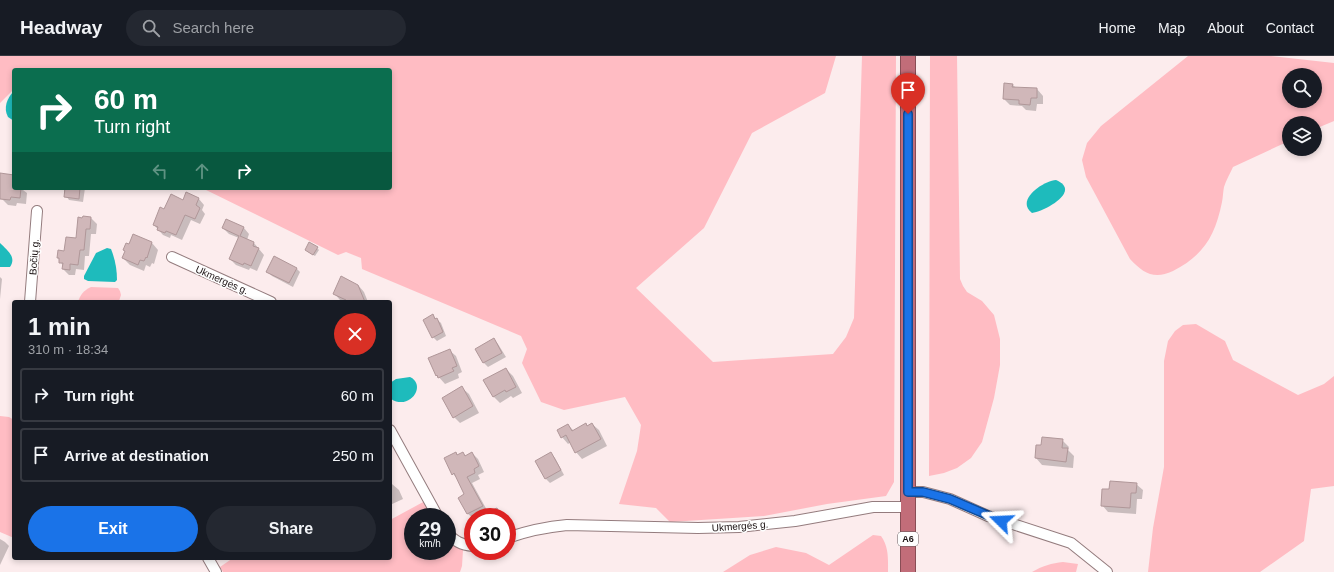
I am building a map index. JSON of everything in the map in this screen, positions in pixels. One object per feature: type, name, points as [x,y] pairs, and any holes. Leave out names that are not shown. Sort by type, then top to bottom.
[{"type":"highway","name":"A6","points":[[908,56],[908,572]]},
{"type":"street","name":"Bočių g.","points":[[30,300],[37,211]]},
{"type":"street","name":"Ukmergės g.","points":[[172,258],[266,300]]},
{"type":"street","points":[[392,434],[433,508]]},
{"type":"street","points":[[908,492],[923,492],[950,499],[988,516],[1071,543],[1107,572]]},
{"type":"street","name":"Ukmergės g.","points":[[516,535],[547,527],[567,525],[698,528],[739,527],[795,521],[872,507],[908,507]]},
{"type":"street","points":[[209,560],[216,572]]},
{"type":"shaded area","points":[[0,56],[836,56],[825,93],[752,133],[704,228],[636,288],[713,362],[833,354],[846,337],[854,318],[862,56],[896,56],[894,482],[886,496],[827,504],[764,516],[670,522],[656,508],[619,504],[637,451],[641,425],[625,397],[564,410],[541,402],[522,363],[527,349],[521,336],[362,269],[361,258],[346,252],[338,255],[206,190],[392,190],[392,68],[12,68],[12,91],[0,103]]},
{"type":"shaded area","points":[[930,56],[957,56],[960,279],[967,292],[982,301],[994,315],[1000,339],[1000,365],[994,398],[982,442],[971,458],[957,468],[944,473],[929,476]]},
{"type":"shaded area","points":[[1188,56],[1271,56],[1334,63],[1334,121],[1322,126],[1322,116],[1282,116],[1282,144],[1233,167],[1224,187],[1219,214],[1212,235],[1193,258],[1184,265],[1166,274],[1149,274],[1130,259],[1086,177],[1082,160],[1087,143],[1101,126]]},
{"type":"shaded area","points":[[91,287],[118,288],[121,295],[119,300],[79,300],[86,290]]},
{"type":"shaded area","points":[[1196,324],[1225,341],[1233,360],[1298,395],[1324,384],[1334,376],[1334,486],[1311,489],[1304,541],[1260,572],[1148,572],[1153,528],[1164,467],[1164,361],[1168,341],[1175,331],[1183,325]]},
{"type":"shaded area","points":[[0,416],[12,419],[12,537],[0,532]]},
{"type":"shaded area","points":[[425,501],[429,508],[412,508]]},
{"type":"shaded area","points":[[404,512],[404,560],[456,560],[456,546],[463,550],[460,572],[223,572],[220,567],[230,560],[392,560],[392,519]]},
{"type":"shaded area","points":[[873,535],[881,536],[884,540],[888,553],[888,572],[723,572],[750,555],[776,547],[806,553],[829,565]]},
{"type":"shaded area","points":[[1063,562],[1078,564],[1076,572],[1032,572],[1047,565]]},
{"type":"water","points":[[12,93],[12,120],[8,117],[6,110],[9,97]]},
{"type":"water","points":[[1056,180],[1063,184],[1065,190],[1063,195],[1052,205],[1032,213],[1028,208],[1027,202],[1029,197],[1038,187]]},
{"type":"water","points":[[0,243],[12,257],[10,267],[0,267]]},
{"type":"water","points":[[107,248],[111,249],[114,257],[117,280],[115,282],[88,281],[84,279],[84,276],[96,253]]},
{"type":"water","points":[[410,377],[415,381],[417,386],[414,396],[404,402],[398,402],[392,399],[392,382],[396,379]]},
{"type":"building","points":[[1004,83],[1013,84],[1012,87],[1037,88],[1037,98],[1031,98],[1030,105],[1019,104],[1019,100],[1003,99]]},
{"type":"building","points":[[0,173],[12,175],[12,190],[21,190],[20,198],[11,197],[10,200],[0,199]]},
{"type":"building","points":[[65,190],[80,190],[79,199],[64,197]]},
{"type":"building","points":[[186,192],[199,198],[196,205],[200,208],[195,219],[185,215],[176,235],[166,231],[165,233],[157,230],[158,227],[153,225],[160,207],[164,209],[171,194],[183,200]]},
{"type":"building","points":[[83,216],[91,217],[90,229],[86,229],[84,250],[80,250],[78,265],[70,264],[70,270],[62,269],[63,263],[59,263],[59,258],[57,258],[58,250],[64,251],[66,237],[76,238],[78,217],[82,218]]},
{"type":"building","points":[[226,219],[244,227],[240,236],[254,242],[253,246],[259,248],[251,266],[244,263],[243,265],[229,259],[239,236],[222,228]]},
{"type":"building","points":[[133,234],[152,242],[147,258],[146,257],[144,261],[140,260],[138,265],[122,258],[126,243],[129,244]]},
{"type":"building","points":[[309,242],[318,247],[313,255],[305,250]]},
{"type":"building","points":[[274,256],[297,268],[289,283],[266,272]]},
{"type":"building","points":[[341,276],[358,285],[364,300],[346,300],[333,294]]},
{"type":"building","points":[[433,314],[435,319],[437,318],[443,332],[432,338],[423,320]]},
{"type":"building","points":[[494,338],[502,353],[483,363],[475,349]]},
{"type":"building","points":[[450,349],[457,366],[452,368],[454,371],[438,378],[428,358]]},
{"type":"building","points":[[506,368],[516,387],[506,392],[505,390],[493,397],[483,380]]},
{"type":"building","points":[[462,386],[473,406],[453,418],[442,398]]},
{"type":"building","points":[[586,423],[587,426],[592,423],[601,439],[575,453],[566,435],[561,438],[557,430],[568,424],[572,431]]},
{"type":"building","points":[[1042,437],[1063,439],[1062,448],[1068,448],[1066,462],[1035,458],[1036,445],[1041,445]]},
{"type":"building","points":[[456,452],[457,455],[463,452],[465,456],[472,452],[479,466],[474,469],[475,473],[467,477],[483,506],[479,508],[464,509],[458,498],[464,494],[454,473],[452,475],[444,458]]},
{"type":"building","points":[[551,452],[561,470],[545,479],[535,461]]},
{"type":"building","points":[[1110,481],[1137,483],[1136,493],[1131,493],[1130,508],[1101,506],[1102,489],[1109,489]]},
{"type":"route","points":[[908,114],[908,492],[923,492],[950,499],[1001,521]]}]
